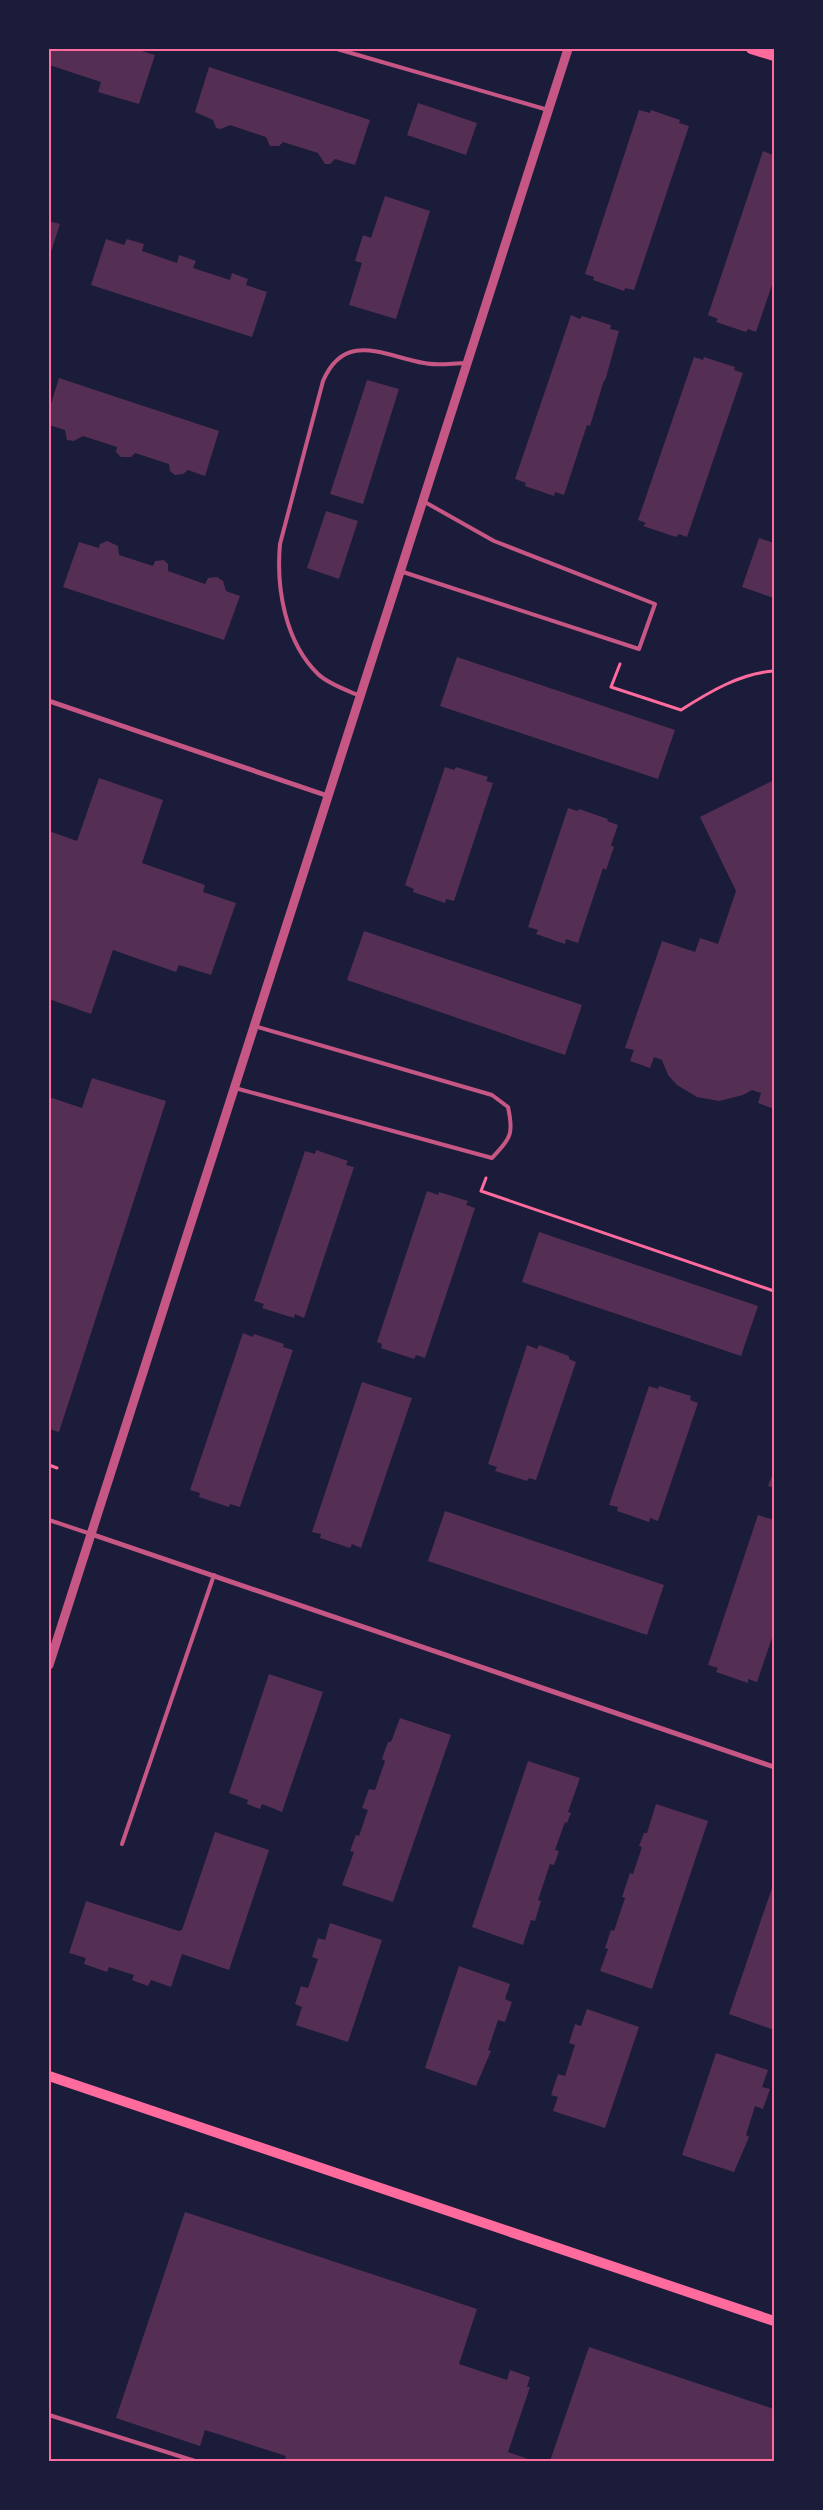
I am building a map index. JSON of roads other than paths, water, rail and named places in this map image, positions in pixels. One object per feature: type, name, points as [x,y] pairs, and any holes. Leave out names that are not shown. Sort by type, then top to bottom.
[{"type":"main road","points":[[752,49],[774,56]]},
{"type":"main road","points":[[49,2076],[774,2321]]},
{"type":"street","points":[[49,1665],[568,49]]},
{"type":"street","points":[[49,701],[328,796]]},
{"type":"street","points":[[91,1534],[774,1767]]},
{"type":"lane","points":[[337,49],[548,110]]},
{"type":"lane","points":[[360,696],[319,675],[292,638],[278,566],[280,544],[323,381],[330,366],[349,351],[368,348],[426,364],[467,362]]},
{"type":"lane","points":[[400,571],[638,648],[655,604],[494,541],[423,501]]},
{"type":"lane","points":[[234,1088],[492,1158],[504,1145],[513,1127],[508,1107],[492,1095],[254,1026]]},
{"type":"lane","points":[[49,1520],[91,1534]]},
{"type":"lane","points":[[122,1844],[214,1575]]},
{"type":"lane","points":[[49,2415],[195,2461]]}]
